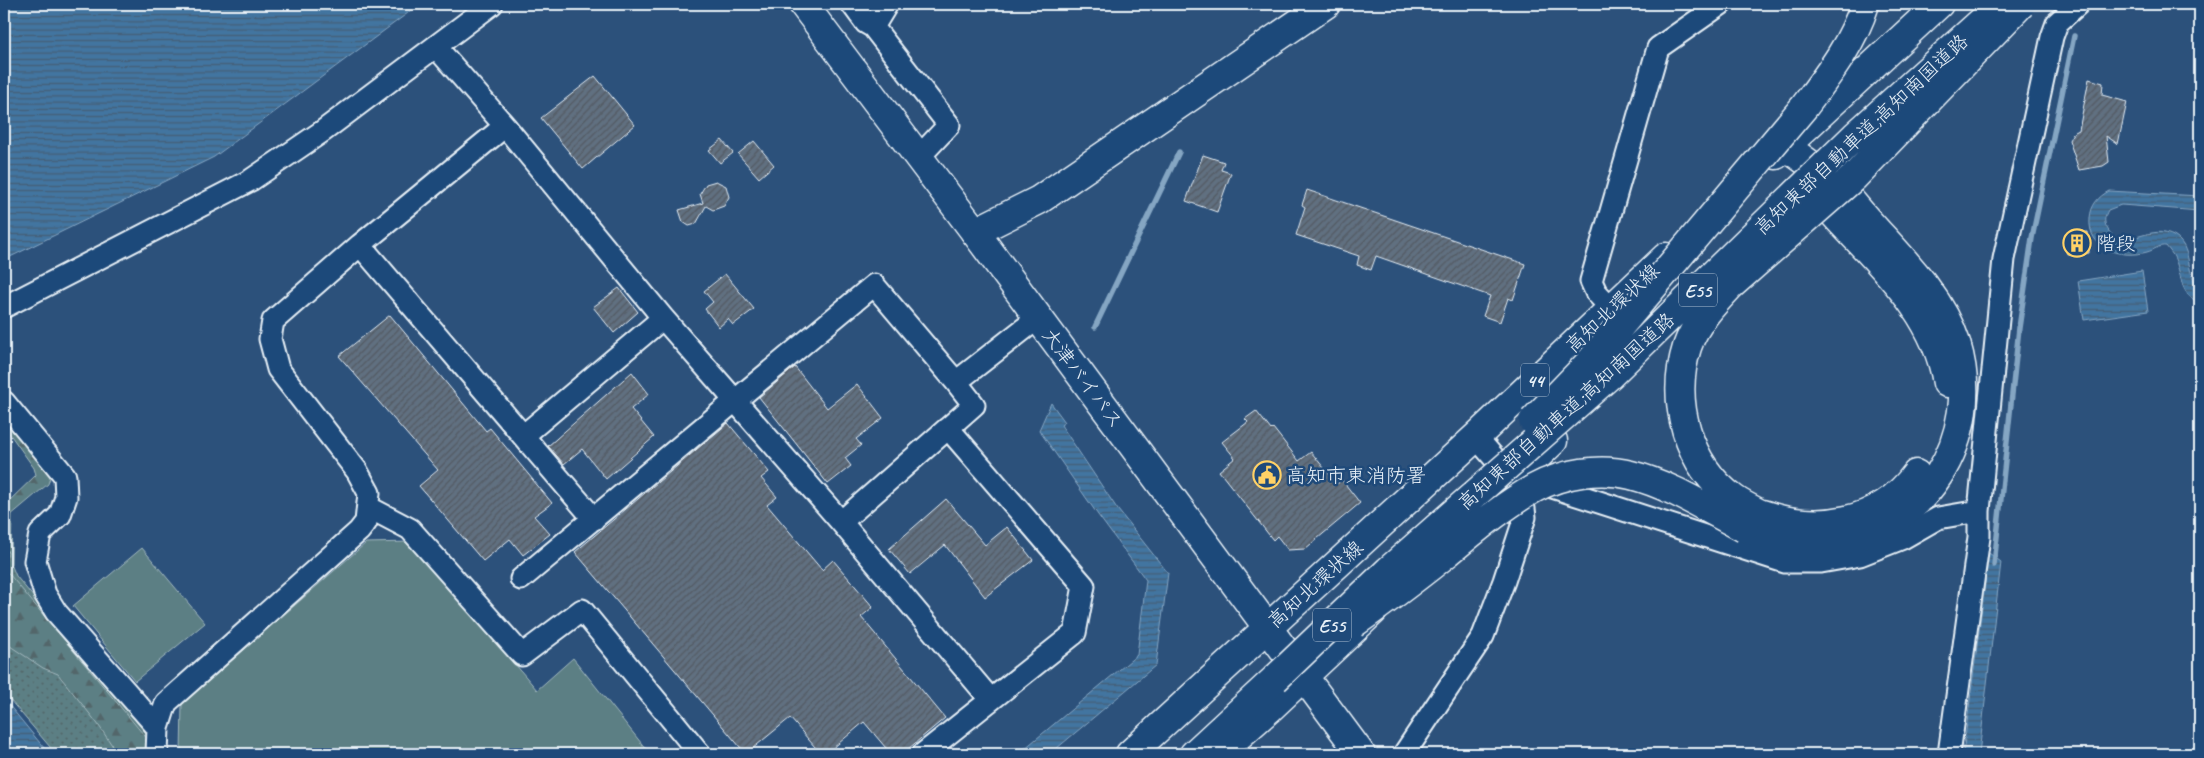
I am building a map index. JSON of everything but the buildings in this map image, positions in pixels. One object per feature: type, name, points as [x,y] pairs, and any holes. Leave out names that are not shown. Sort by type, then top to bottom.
[{"type":"main road","name":"大津バイパス","points":[[803,4],[975,232],[1360,754]]},
{"type":"main road","points":[[975,232],[1029,186],[1295,4]]},
{"type":"main road","points":[[975,232],[1040,200],[1326,4]]},
{"type":"main road","points":[[1389,570],[1596,356],[1831,72],[1850,42],[1865,4]]},
{"type":"main road","name":"高知北環状線","points":[[1130,754],[1476,436],[1939,4]]},
{"type":"main road","name":"高知東部自動車道;高知南国道路","points":[[1194,754],[1276,680],[1389,570],[1610,375],[1855,136],[2001,4]]},
{"type":"main road","points":[[1218,754],[1304,677],[1650,349],[2022,4]]},
{"type":"main road","points":[[1750,520],[1701,463],[1690,442],[1683,419],[1682,370],[1688,346],[1699,324],[1713,304],[1731,285],[1854,178],[2022,4]]},
{"type":"main road","points":[[1276,680],[1401,590],[1497,513],[1536,488],[1559,478],[1607,471],[1630,474],[1750,520],[1813,524],[1840,523],[1868,513],[1892,498],[1912,480],[1929,458],[1939,434],[1946,409],[1946,382],[1940,354],[1928,327],[1912,302],[1824,187],[1785,146]]},
{"type":"street","points":[[4,307],[251,180],[323,131],[492,4]]},
{"type":"street","points":[[852,4],[949,125],[918,158]]},
{"type":"street","points":[[873,28],[888,4]]},
{"type":"street","points":[[1650,349],[1596,292],[1591,282],[1658,48],[1721,4]]},
{"type":"street","points":[[1949,754],[1980,537],[1979,510],[2004,259],[2052,37],[2057,24],[2078,4]]},
{"type":"street","points":[[436,47],[505,126],[663,318],[841,522],[991,700]]},
{"type":"street","points":[[156,754],[158,728],[166,703],[359,531],[366,522],[369,493],[357,471],[278,369],[270,339],[273,321],[360,245],[505,126]]},
{"type":"street","points":[[360,245],[594,519]]},
{"type":"street","points":[[521,578],[735,402],[874,284],[974,405],[841,522]]},
{"type":"street","points":[[523,436],[663,318]]},
{"type":"street","points":[[956,382],[1038,318]]},
{"type":"street","points":[[4,402],[65,476],[66,497],[60,515],[40,534],[37,546],[35,561],[45,594],[56,612],[158,728]]},
{"type":"street","points":[[923,754],[1075,633],[1084,586],[948,428]]},
{"type":"street","points":[[1476,436],[1496,460],[1543,484],[1785,562],[1821,562],[1860,555],[1903,538],[1938,518],[1979,510]]},
{"type":"street","points":[[1404,754],[1483,636],[1525,517],[1520,473]]},
{"type":"street","points":[[368,507],[410,529],[522,655],[582,610],[700,754]]},
{"type":"green space","points":[[4,417],[51,474],[48,484],[4,521],[4,498],[8,502],[36,475],[34,468],[4,426]]},
{"type":"green space","points":[[4,503],[12,513],[11,564],[16,576],[150,738],[149,754],[56,754],[4,693]]},
{"type":"green space","points":[[412,542],[537,690],[573,658],[650,754],[181,754],[182,704],[366,543]]},
{"type":"green space","points":[[4,543],[8,553],[4,568]]},
{"type":"green space","points":[[142,548],[205,623],[135,681],[73,606]]},
{"type":"green space","points":[[4,568],[154,747],[153,754],[118,754],[97,723],[58,674],[43,668],[4,642]]},
{"type":"water","points":[[4,4],[420,4],[214,157],[4,260]]},
{"type":"water","points":[[2109,191],[2200,196],[2200,211],[2121,205],[2108,210],[2105,221],[2112,235],[2118,238],[2133,238],[2157,232],[2175,237],[2185,250],[2191,274],[2200,287],[2200,303],[2188,295],[2185,290],[2175,259],[2166,246],[2137,254],[2117,253],[2100,245],[2094,238],[2090,218],[2092,209],[2098,199]]},
{"type":"water","points":[[2142,271],[2148,311],[2084,320],[2078,281]]},
{"type":"water","points":[[1051,403],[1065,422],[1061,425],[1118,510],[1168,573],[1156,665],[1050,754],[1018,754],[1137,655],[1146,580],[1039,430]]},
{"type":"water","points":[[1989,553],[2001,562],[1979,754],[1963,754]]},
{"type":"water","points":[[4,699],[49,754],[4,754]]},
{"type":"waterway","points":[[1994,565],[2019,328],[2032,238],[2074,36]]},
{"type":"waterway","points":[[1095,327],[1179,152]]},
{"type":"place","name":"階段","points":[[2077,243]]},
{"type":"place","name":"高知市東消防署","points":[[1267,475]]}]
